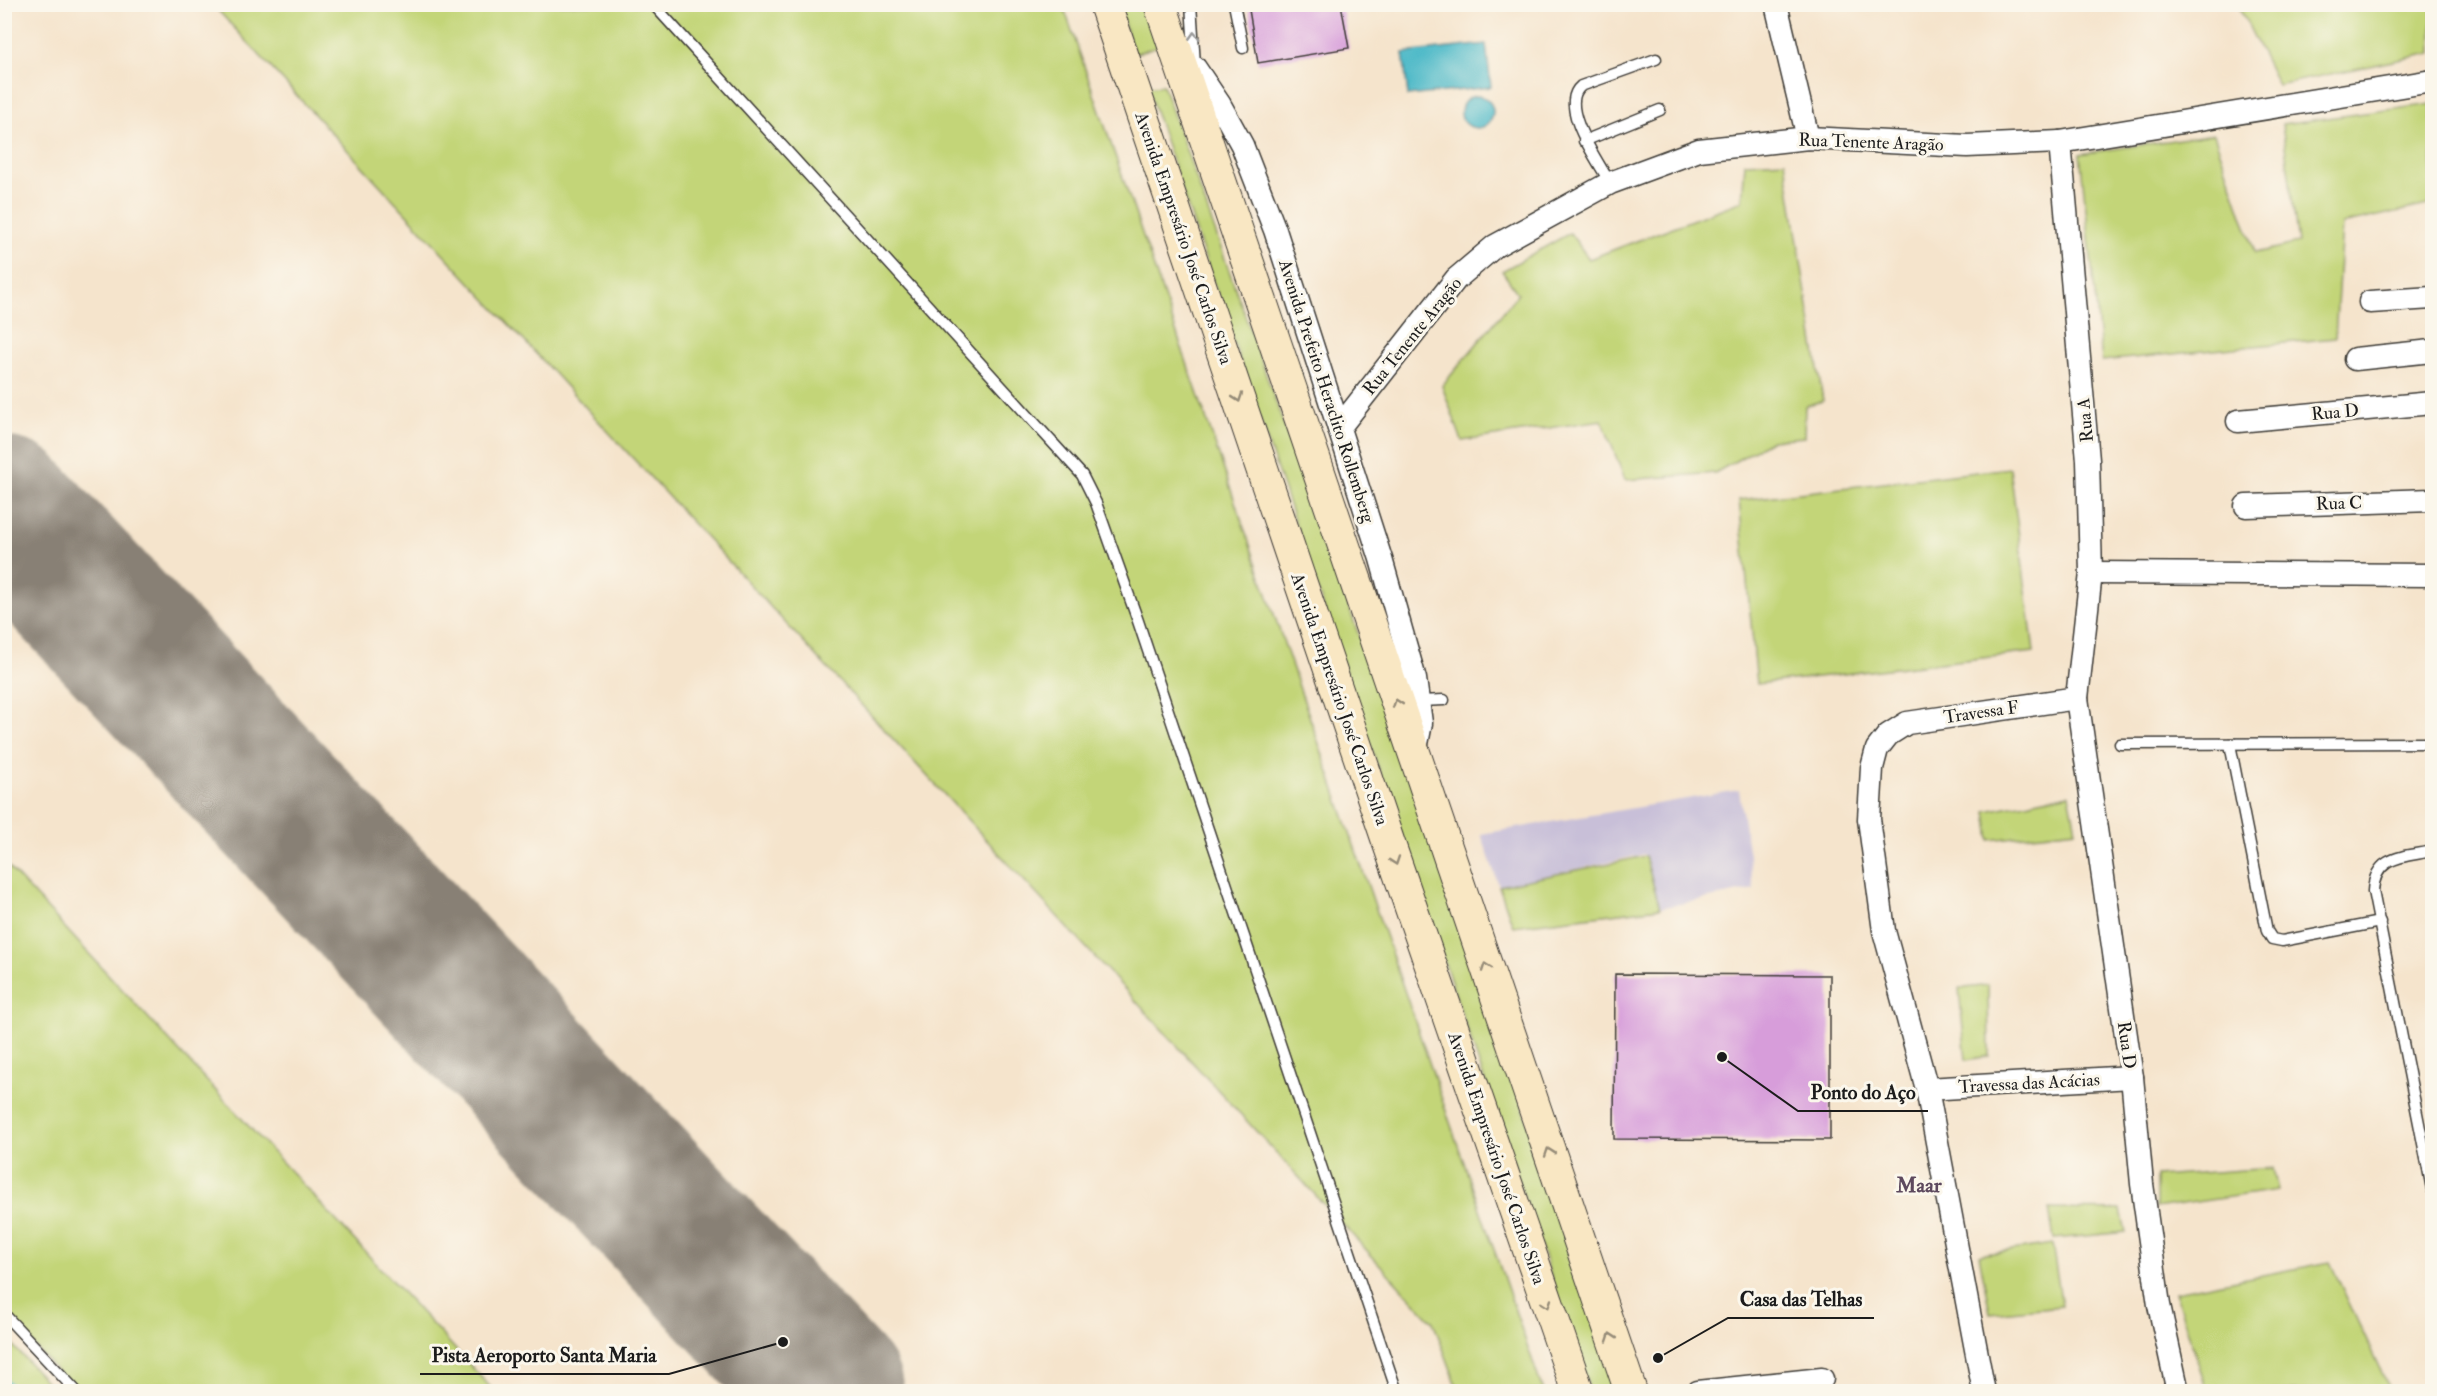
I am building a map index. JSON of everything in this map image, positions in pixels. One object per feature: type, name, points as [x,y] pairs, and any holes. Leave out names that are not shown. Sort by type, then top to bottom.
[{"type":"main road","name":"Avenida Empresário José Carlos Silva","points":[[1105,4],[1388,841],[1578,1392]]},
{"type":"main road","points":[[1160,4],[1184,60],[1263,308],[1631,1392]]},
{"type":"main road","points":[[1129,74],[1144,64],[1184,60]]},
{"type":"street","points":[[1776,4],[1808,138]]},
{"type":"street","name":"Avenida Prefeito Heraclito Rollemberg","points":[[1184,60],[1221,105],[1242,145],[1298,298],[1381,559],[1420,701],[1421,723],[1415,755]]},
{"type":"street","name":"Rua Tenente Aragão","points":[[1339,428],[1456,279],[1495,246],[1610,183],[1699,150],[1808,138],[1967,146],[2060,142],[2433,81]]},
{"type":"street","name":"Rua A","points":[[2060,142],[2088,460],[2091,573],[2077,698]]},
{"type":"street","points":[[1263,308],[1298,298]]},
{"type":"street","points":[[2370,302],[2433,298]]},
{"type":"street","points":[[2355,359],[2433,351]]},
{"type":"street","name":"Rua D","points":[[2238,421],[2433,403]]},
{"type":"street","name":"Rua C","points":[[2246,506],[2433,500]]},
{"type":"street","points":[[2091,573],[2433,575]]},
{"type":"street","name":"Rua D","points":[[2077,698],[2132,1077],[2142,1184],[2159,1305],[2178,1392]]},
{"type":"street","name":"Travessa F","points":[[1927,1089],[1884,931],[1869,819],[1872,768],[1877,749],[1888,735],[1907,723],[2077,698]]},
{"type":"street","name":"Travessa das Acácias","points":[[1927,1089],[2132,1077]]},
{"type":"street","points":[[1927,1089],[1984,1392]]},
{"type":"street","points":[[1698,1392],[1822,1379]]},
{"type":"lane","points":[[653,4],[1082,475],[1096,503],[1138,621],[1397,1392]]},
{"type":"lane","points":[[1184,60],[1191,4]]},
{"type":"lane","points":[[1234,4],[1243,48]]},
{"type":"lane","points":[[1610,183],[1584,141],[1577,118],[1575,94],[1578,89],[1656,58]]},
{"type":"lane","points":[[1584,141],[1660,110]]},
{"type":"lane","points":[[1420,701],[1444,700]]},
{"type":"lane","points":[[2120,744],[2433,743]]},
{"type":"lane","points":[[2230,744],[2267,931],[2272,939],[2282,941],[2380,922]]},
{"type":"lane","points":[[2433,851],[2393,859],[2381,866],[2374,878],[2373,891],[2433,1189]]},
{"type":"lane","points":[[4,1314],[76,1392]]},
{"type":"shaded area","points":[[1739,790],[1754,889],[1660,908],[1644,854],[1499,886],[1481,834]]},
{"type":"green space","points":[[213,5],[1063,5],[1543,1391],[1459,1391],[1433,1322]]},
{"type":"green space","points":[[1118,5],[1144,5],[1158,46],[1134,54]]},
{"type":"green space","points":[[2238,5],[2432,5],[2432,53],[2278,85]]},
{"type":"green space","points":[[1163,85],[1405,765],[1621,1391],[1590,1391],[1147,87]]},
{"type":"green space","points":[[2432,104],[2432,204],[2342,224],[2335,338],[2102,361],[2080,154],[2214,134],[2255,253],[2298,243],[2282,124]]},
{"type":"green space","points":[[1785,161],[1823,401],[1805,406],[1804,437],[1772,440],[1715,473],[1625,480],[1602,420],[1462,441],[1442,386],[1518,294],[1502,271],[1570,233],[1589,259],[1742,201],[1745,163]]},
{"type":"green space","points":[[2010,468],[2034,652],[1757,684],[1739,500]]},
{"type":"green space","points":[[2069,794],[2076,830],[1990,840],[1986,811]]},
{"type":"green space","points":[[1645,856],[1660,908],[1513,926],[1499,886]]},
{"type":"green space","points":[[5,863],[494,1391],[75,1391],[5,1314]]},
{"type":"green space","points":[[1988,985],[1989,1056],[1966,1060],[1959,989]]},
{"type":"green space","points":[[2273,1168],[2278,1190],[2156,1208],[2156,1176]]},
{"type":"green space","points":[[2049,1209],[2121,1210],[2126,1232],[2054,1239]]},
{"type":"green space","points":[[2052,1244],[2062,1306],[1990,1313],[1979,1255]]},
{"type":"green space","points":[[2330,1262],[2390,1391],[2207,1391],[2175,1292]]},
{"type":"green space","points":[[5,1337],[55,1391],[5,1391]]},
{"type":"water","points":[[1486,44],[1491,87],[1408,96],[1403,53]]},
{"type":"water","points":[[1477,96],[1488,101],[1493,112],[1488,123],[1477,128],[1466,123],[1461,112],[1466,101]]},
{"type":"building","points":[[1248,4],[1341,4],[1349,48],[1258,63]]},
{"type":"building","points":[[1615,974],[1830,975],[1830,1140],[1614,1139]]},
{"type":"waterway","points":[[4,1381],[16,1392]]},
{"type":"taxiway","points":[[783,1342],[821,1392]]},
{"type":"runway","points":[[4,510],[830,1392]]},
{"type":"place","name":"Ponto do Aço","points":[[1722,1057]]},
{"type":"place","name":"Pista Aeroporto Santa Maria","points":[[783,1342]]},
{"type":"place","name":"Casa das Telhas","points":[[1658,1358]]},
{"type":"district","name":"Maar","points":[[1919,1185]]}]
